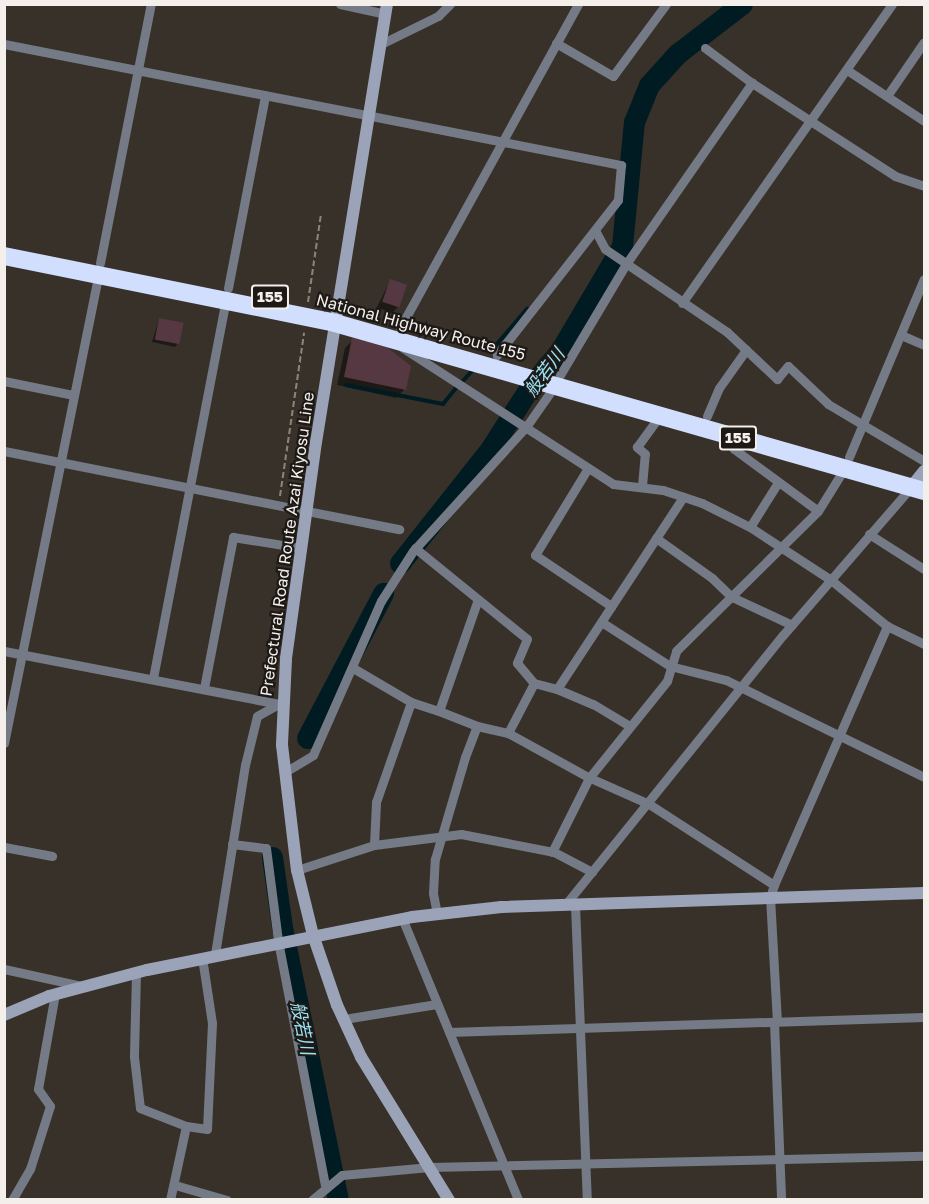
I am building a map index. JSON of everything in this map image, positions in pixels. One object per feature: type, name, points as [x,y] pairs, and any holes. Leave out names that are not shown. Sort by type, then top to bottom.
[{"type":"highway","name":"National Highway Route 155","points":[[4,244],[99,269]]},
{"type":"highway","name":"National Highway Route 155","points":[[4,256],[99,269],[336,316],[556,379],[660,415],[732,436],[921,478]]},
{"type":"highway","name":"National Highway Route 155","points":[[398,334],[497,355],[529,371]]},
{"type":"highway","name":"National Highway Route 155","points":[[556,379],[707,416],[846,463]]},
{"type":"main road","name":"Prefectural Road Route Azai Kiyosu Line","points":[[387,9],[336,316],[280,703],[285,772],[297,870],[313,935],[344,1019],[361,1057],[449,1200]]},
{"type":"main road","points":[[4,1015],[56,994],[136,973],[215,954],[402,918],[772,891],[924,893]]},
{"type":"street","points":[[4,743],[151,4]]},
{"type":"street","points":[[340,4],[387,9]]},
{"type":"street","points":[[381,44],[438,16],[450,4]]},
{"type":"street","points":[[578,4],[398,334],[398,345],[614,484],[642,486],[683,496],[750,527],[831,579],[887,626],[924,644]]},
{"type":"street","points":[[556,43],[614,76],[666,4]]},
{"type":"street","points":[[681,303],[811,122],[892,4]]},
{"type":"street","points":[[887,96],[924,42]]},
{"type":"street","points":[[4,44],[370,118],[621,165],[618,200],[497,355]]},
{"type":"street","points":[[705,48],[752,83],[895,176],[924,186]]},
{"type":"street","points":[[847,70],[924,121]]},
{"type":"street","points":[[285,772],[313,755],[381,601],[415,548],[524,426],[556,379],[624,263],[752,83]]},
{"type":"street","points":[[153,678],[265,96]]},
{"type":"street","points":[[587,1200],[579,1028],[570,905],[592,872],[792,625],[869,534],[921,478],[865,423],[828,404],[788,366],[777,379],[727,332],[611,254],[595,230]]},
{"type":"street","points":[[552,852],[589,778],[628,725],[667,681],[676,651],[818,512],[846,463],[865,423],[924,279]]},
{"type":"street","points":[[901,335],[924,345]]},
{"type":"street","points":[[707,416],[719,388],[746,350]]},
{"type":"street","points":[[4,381],[73,394]]},
{"type":"street","points":[[642,486],[645,454],[637,447],[660,415]]},
{"type":"street","points":[[732,436],[734,449],[777,477],[777,484],[750,527]]},
{"type":"street","points":[[4,452],[399,529]]},
{"type":"street","points":[[588,468],[534,555],[611,606]]},
{"type":"street","points":[[777,484],[818,512]]},
{"type":"street","points":[[557,689],[603,623],[611,606],[683,496]]},
{"type":"street","points":[[869,534],[924,569]]},
{"type":"street","points":[[204,688],[232,537],[302,548]]},
{"type":"street","points":[[656,538],[712,578],[732,597],[792,625]]},
{"type":"street","points":[[415,548],[477,602],[527,639],[517,663],[534,683],[557,689],[593,704],[628,725]]},
{"type":"street","points":[[439,711],[477,602]]},
{"type":"street","points":[[603,623],[670,666],[742,688],[924,777]]},
{"type":"street","points":[[781,1200],[772,891],[887,626]]},
{"type":"street","points":[[4,651],[280,703]]},
{"type":"street","points":[[353,668],[411,702],[477,726],[508,733],[589,778],[649,804],[772,891]]},
{"type":"street","points":[[508,733],[534,683]]},
{"type":"street","points":[[374,845],[376,802],[411,702]]},
{"type":"street","points":[[215,954],[232,844],[257,716],[280,703]]},
{"type":"street","points":[[437,914],[433,893],[440,836],[477,726]]},
{"type":"street","points":[[297,870],[374,845],[461,834],[552,852],[592,872]]},
{"type":"street","points":[[232,844],[266,848],[278,941],[326,1185]]},
{"type":"street","points":[[4,847],[52,856]]},
{"type":"street","points":[[402,918],[518,1200]]},
{"type":"street","points":[[136,973],[134,1057],[140,1108],[186,1126],[207,1129],[212,1023],[202,958]]},
{"type":"street","points":[[4,969],[83,987]]},
{"type":"street","points":[[12,1200],[30,1169],[50,1106],[38,1089],[56,994]]},
{"type":"street","points":[[344,1019],[437,1004]]},
{"type":"street","points":[[449,1032],[924,1017]]},
{"type":"street","points":[[170,1200],[186,1126]]},
{"type":"street","points":[[312,1200],[326,1185],[342,1175],[430,1167],[924,1156]]},
{"type":"street","points":[[175,1185],[227,1200]]},
{"type":"path","points":[[279,505],[321,214]]},
{"type":"building","points":[[390,279],[407,285],[399,308],[382,302]]},
{"type":"building","points":[[159,318],[184,323],[179,344],[155,340]]},
{"type":"building","points":[[352,338],[384,345],[411,366],[406,390],[344,377]]},
{"type":"waterway","name":"般若川","points":[[400,563],[491,448],[530,387],[560,351],[622,246],[634,122],[649,85],[677,54],[742,4]]},
{"type":"waterway","points":[[496,345],[527,309]]},
{"type":"waterway","points":[[462,382],[472,371]]},
{"type":"waterway","points":[[346,385],[443,404],[456,388]]},
{"type":"waterway","name":"般若川","points":[[307,738],[383,593]]},
{"type":"waterway","name":"般若川","points":[[272,857],[282,927],[338,1200]]}]
